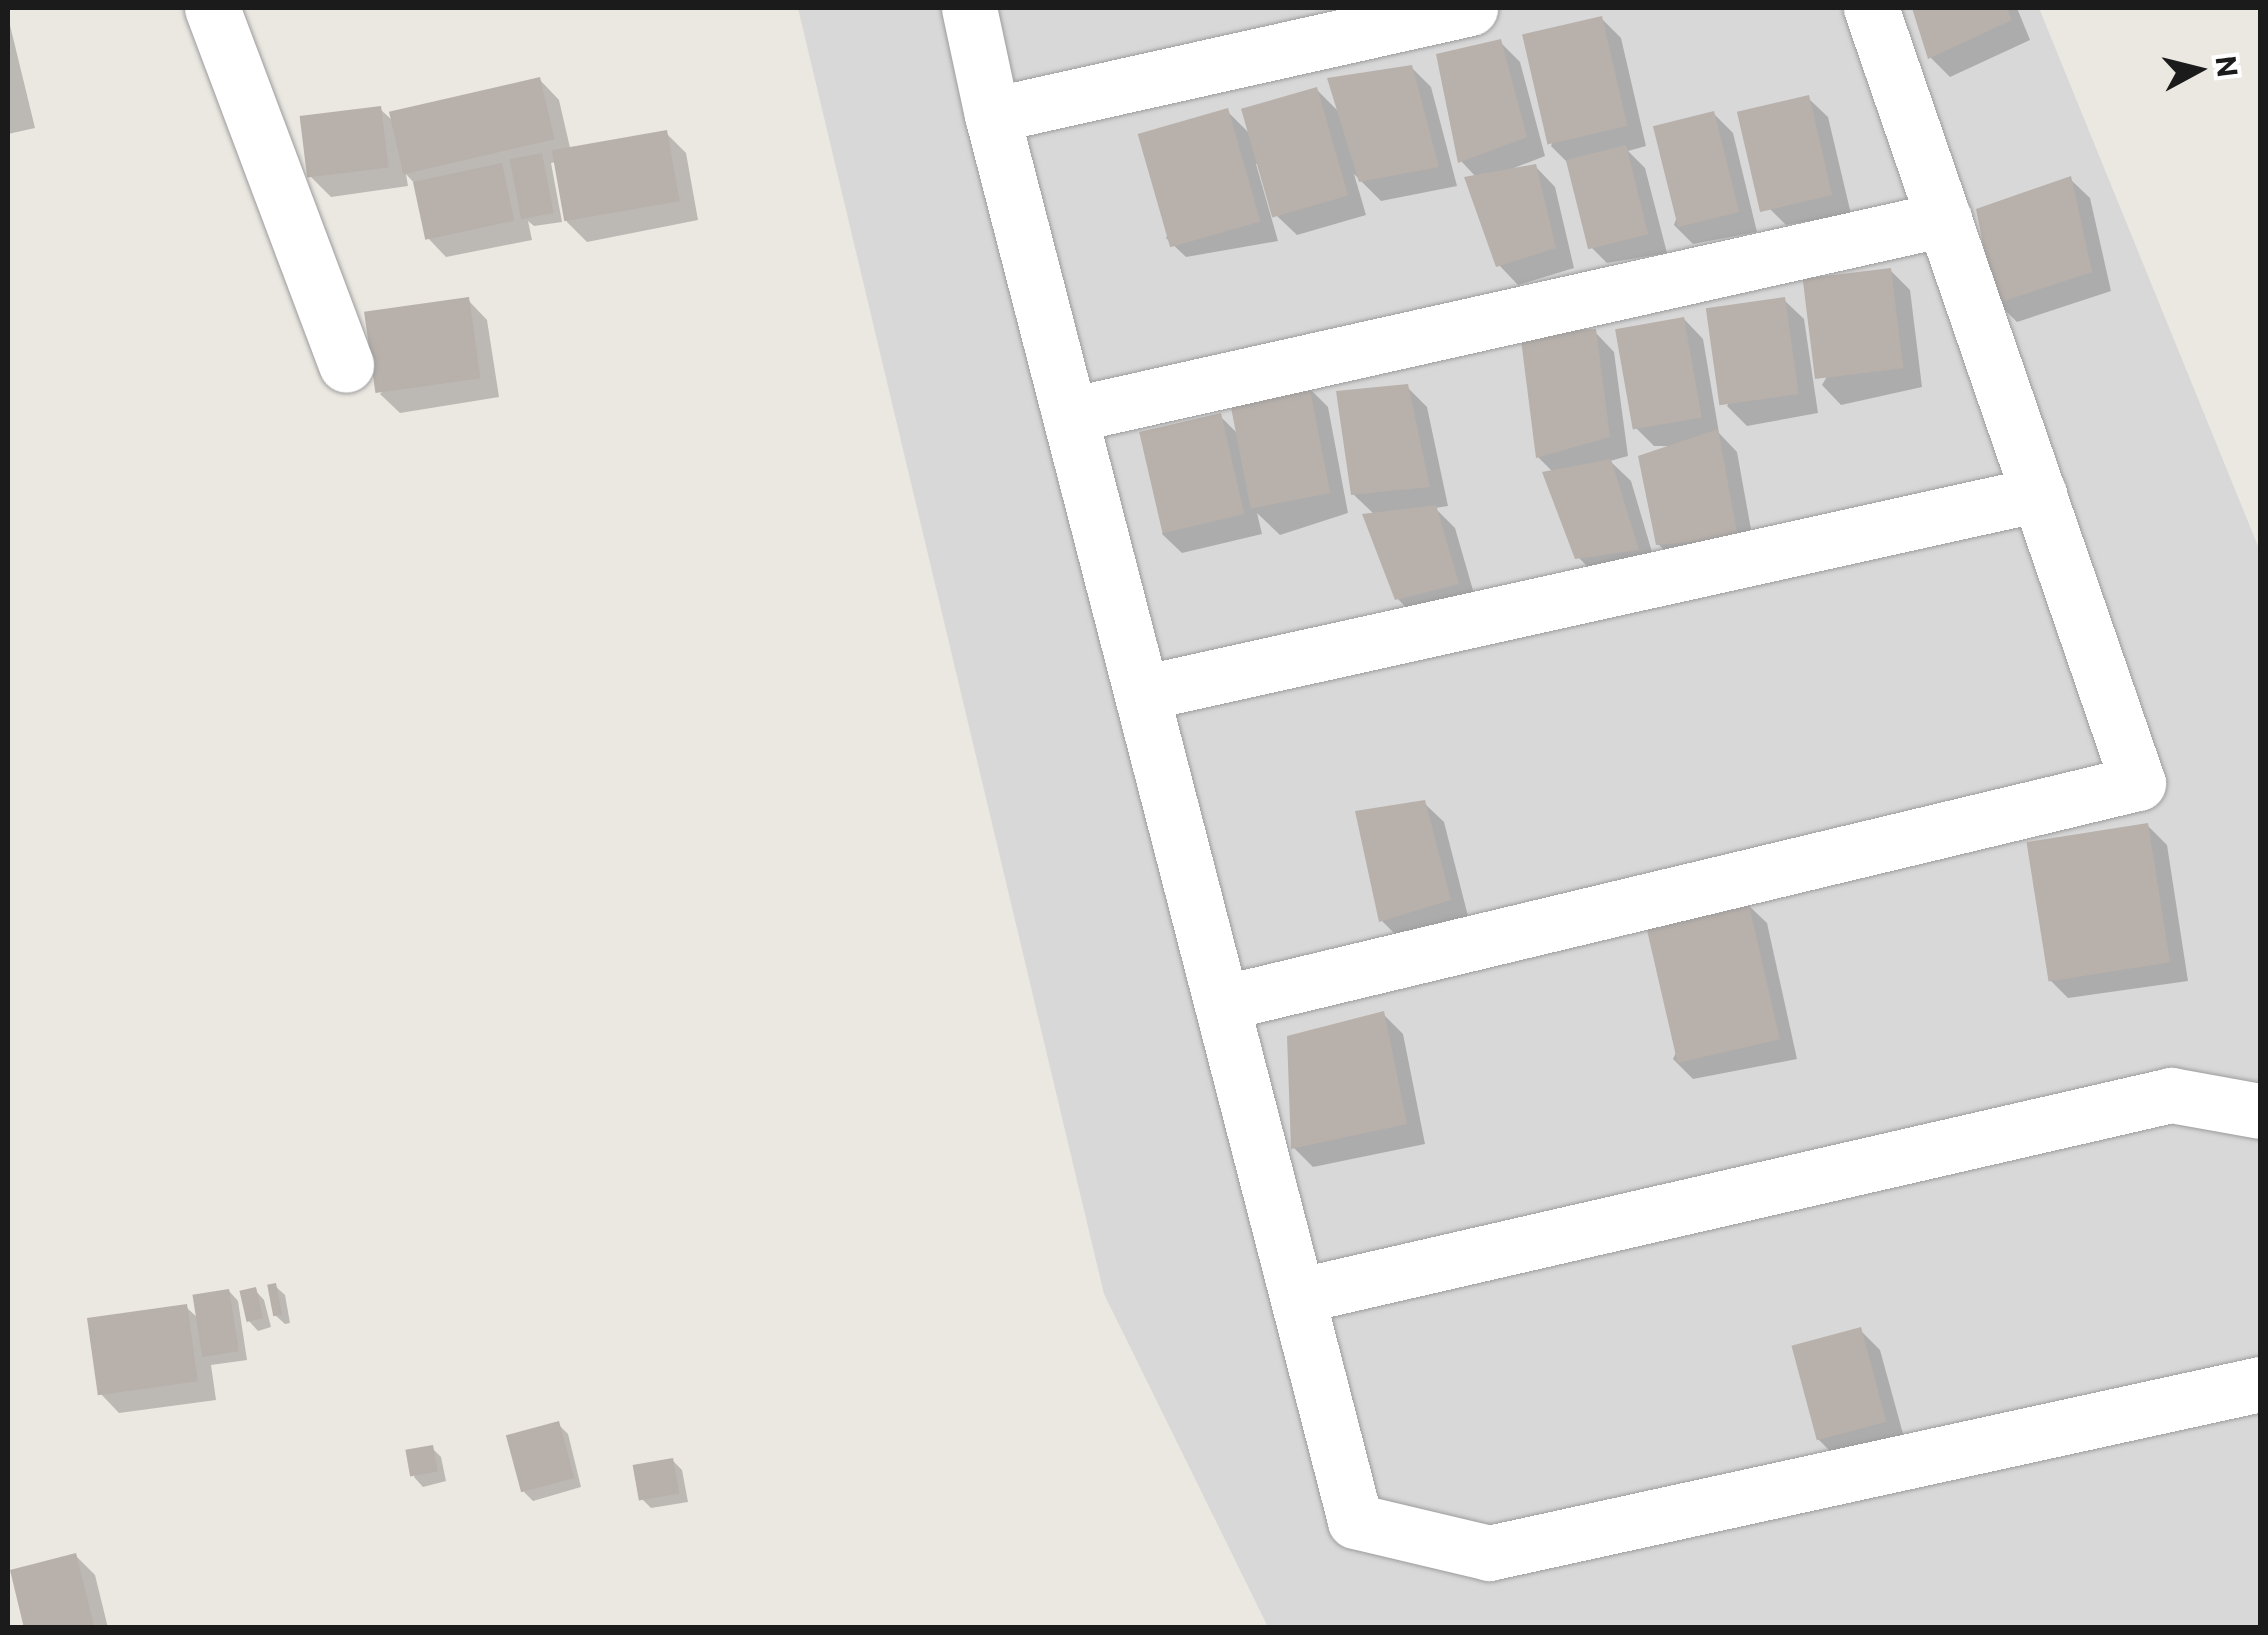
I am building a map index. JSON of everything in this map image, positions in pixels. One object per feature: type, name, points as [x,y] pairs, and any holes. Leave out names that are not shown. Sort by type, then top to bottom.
[{"type":"street","points":[[212,8],[346,365]]},
{"type":"street","points":[[969,8],[992,115],[1355,1521],[1489,1552],[2260,1384]]},
{"type":"street","points":[[992,115],[1470,8]]},
{"type":"street","points":[[1222,1004],[2138,783],[1871,8]]},
{"type":"street","points":[[1070,414],[1944,219]]},
{"type":"street","points":[[1142,693],[2038,494]]},
{"type":"street","points":[[1297,1296],[2171,1095],[2260,1111]]},
{"type":"shaded area","points":[[798,8],[2039,8],[2260,551],[2260,1627],[1268,1627],[1104,1294]]},
{"type":"building","points":[[1912,8],[2007,8],[2012,20],[1928,59]]},
{"type":"building","points":[[1602,16],[1627,126],[1548,145],[1522,34]]},
{"type":"building","points":[[1501,39],[1527,137],[1458,163],[1436,54]]},
{"type":"building","points":[[1412,65],[1439,167],[1359,182],[1327,78]]},
{"type":"building","points":[[540,77],[554,139],[403,174],[389,112]]},
{"type":"building","points":[[1317,87],[1348,196],[1272,217],[1241,109]]},
{"type":"building","points":[[1809,95],[1832,195],[1760,212],[1737,112]]},
{"type":"building","points":[[381,106],[389,168],[307,178],[300,116]]},
{"type":"building","points":[[1228,108],[1261,221],[1170,247],[1138,134]]},
{"type":"building","points":[[1714,111],[1739,212],[1678,227],[1653,126]]},
{"type":"building","points":[[667,130],[680,201],[564,221],[552,150]]},
{"type":"building","points":[[1626,145],[1648,234],[1588,249],[1566,160]]},
{"type":"building","points":[[542,153],[554,213],[521,219],[510,159]]},
{"type":"building","points":[[502,163],[514,221],[425,240],[413,182]]},
{"type":"building","points":[[1536,164],[1556,248],[1496,267],[1464,177]]},
{"type":"building","points":[[2071,176],[2092,272],[1995,304],[1976,209]]},
{"type":"building","points":[[1891,268],[1903,368],[1815,379],[1803,279]]},
{"type":"building","points":[[469,297],[480,378],[375,393],[364,312]]},
{"type":"building","points":[[1785,297],[1799,394],[1719,405],[1706,308]]},
{"type":"building","points":[[1684,317],[1702,417],[1633,430],[1615,329]]},
{"type":"building","points":[[1596,329],[1610,437],[1536,458],[1520,332]]},
{"type":"building","points":[[1309,384],[1330,493],[1251,508],[1229,399]]},
{"type":"building","points":[[1408,384],[1430,487],[1351,495],[1336,391]]},
{"type":"building","points":[[1221,413],[1244,514],[1163,533],[1139,432]]},
{"type":"building","points":[[1718,429],[1738,538],[1656,545],[1638,456]]},
{"type":"building","points":[[1611,459],[1639,550],[1575,559],[1542,472]]},
{"type":"building","points":[[1436,505],[1459,584],[1395,600],[1362,514]]},
{"type":"building","points":[[1425,800],[1451,900],[1379,922],[1355,811]]},
{"type":"building","points":[[2148,823],[2170,962],[2049,982],[2027,842]]},
{"type":"building","points":[[1748,901],[1780,1039],[1678,1063],[1646,925]]},
{"type":"building","points":[[1384,1011],[1407,1124],[1291,1149],[1287,1036]]},
{"type":"building","points":[[276,1283],[282,1314],[273,1316],[267,1285]]},
{"type":"building","points":[[256,1287],[263,1318],[247,1322],[239,1291]]},
{"type":"building","points":[[229,1289],[239,1351],[202,1357],[192,1295]]},
{"type":"building","points":[[187,1304],[198,1381],[98,1395],[87,1318]]},
{"type":"building","points":[[1861,1327],[1886,1422],[1817,1440],[1791,1346]]},
{"type":"building","points":[[559,1421],[574,1478],[521,1492],[506,1435]]},
{"type":"building","points":[[433,1445],[438,1472],[410,1476],[405,1450]]},
{"type":"building","points":[[673,1458],[679,1493],[639,1501],[633,1465]]},
{"type":"building","points":[[76,1553],[94,1626],[24,1628],[10,1570]]}]
